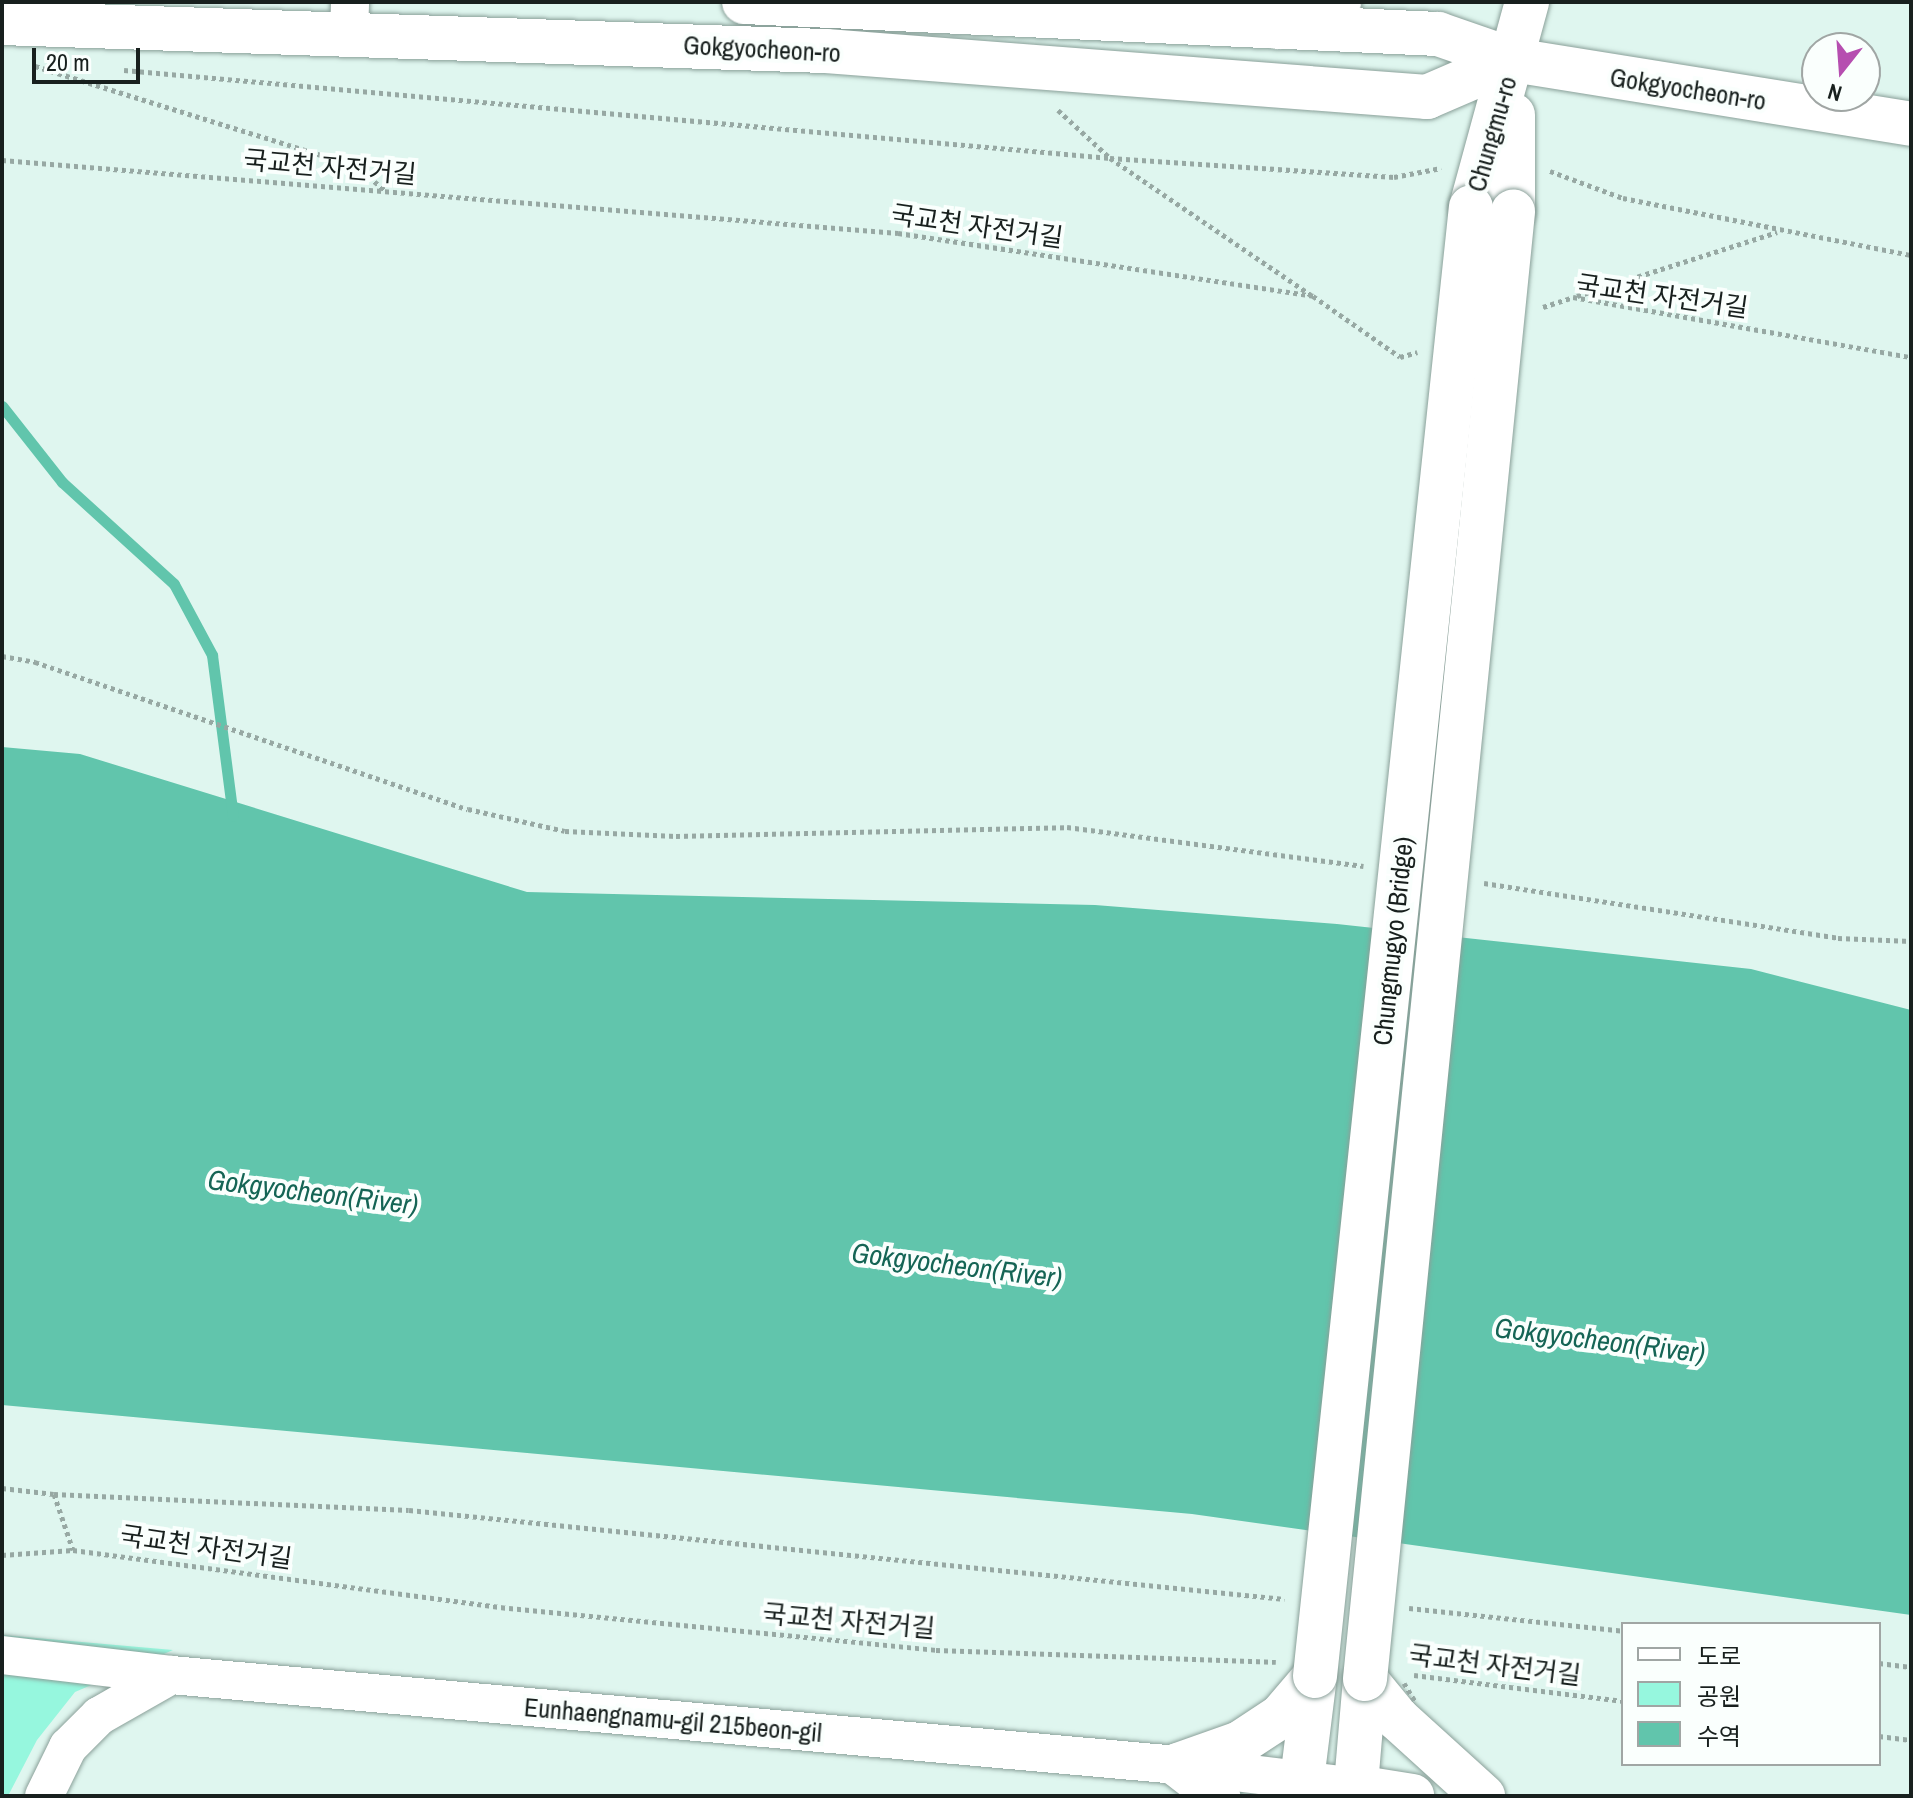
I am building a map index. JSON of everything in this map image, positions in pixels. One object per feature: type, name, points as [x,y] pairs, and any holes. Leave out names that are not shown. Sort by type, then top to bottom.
[{"type":"main road","name":"Gokgyocheon-ro","points":[[744,2],[1438,34],[1513,60],[1911,124]]},
{"type":"main road","points":[[1277,27],[1339,2]]},
{"type":"main road","name":"Chungmu-ro","points":[[1492,209],[1513,60],[1527,2]]},
{"type":"main road","name":"Gokgyocheon-ro","points":[[10,42],[350,17],[1427,97],[1513,60]]},
{"type":"main road","name":"Chungmugyo (Bridge)","points":[[1298,1669],[1492,209]]},
{"type":"main road","name":"Chungmugyo (Bridge)","points":[[1384,1677],[1492,209]]},
{"type":"main road","points":[[1178,1765],[1240,1743],[1281,1716],[1298,1669]]},
{"type":"main road","points":[[1298,1669],[1300,1789]]},
{"type":"main road","points":[[1384,1677],[1355,1792],[1412,1796]]},
{"type":"main road","points":[[1384,1677],[1408,1728],[1483,1796]]},
{"type":"main road","points":[[1178,1765],[1218,1796]]},
{"type":"street","name":"Eunhaengnamu-gil 215beon-gil","points":[[2,1655],[171,1675],[1178,1765],[1300,1789],[1355,1792]]},
{"type":"street","points":[[44,1796],[68,1747],[99,1716],[171,1675]]},
{"type":"path","points":[[10,42],[66,65]]},
{"type":"path","points":[[10,42],[356,166],[387,192]]},
{"type":"path","points":[[113,69],[1110,158],[1394,177],[1499,158],[1623,198],[1778,232],[1911,255]]},
{"type":"path","points":[[1055,107],[1110,158],[1313,296]]},
{"type":"path","name":"국교천 자전거길","points":[[2,160],[898,233],[1313,296],[1400,357],[1429,347]]},
{"type":"path","points":[[1573,297],[1778,232]]},
{"type":"path","name":"국교천 자전거길","points":[[1530,312],[1573,297],[1911,357]]},
{"type":"path","points":[[2,656],[468,809],[565,831],[676,836],[1067,827],[1372,868]]},
{"type":"path","points":[[1466,881],[1838,938],[1911,941]]},
{"type":"path","points":[[2,1488],[54,1494],[409,1510],[1300,1600]]},
{"type":"path","points":[[54,1494],[73,1550]]},
{"type":"path","name":"국교천 자전거길","points":[[2,1555],[73,1550],[509,1608],[936,1650],[1206,1654],[1298,1669]]},
{"type":"path","points":[[1393,1607],[1621,1631]]},
{"type":"path","points":[[1881,1663],[1911,1667]]},
{"type":"path","name":"국교천 자전거길","points":[[1384,1677],[1621,1701]]},
{"type":"path","points":[[1881,1736],[1911,1740]]},
{"type":"green space","points":[[2,1635],[173,1650],[75,1692],[37,1740],[8,1796],[2,1796]]},
{"type":"water","name":"Gokgyocheon(River)","points":[[2,747],[80,754],[527,892],[1095,905],[1337,924],[1751,969],[1911,1010],[1911,1615],[1192,1514],[2,1405]]},
{"type":"waterway","points":[[2,406],[62,482],[174,584],[212,655],[233,816]]}]
